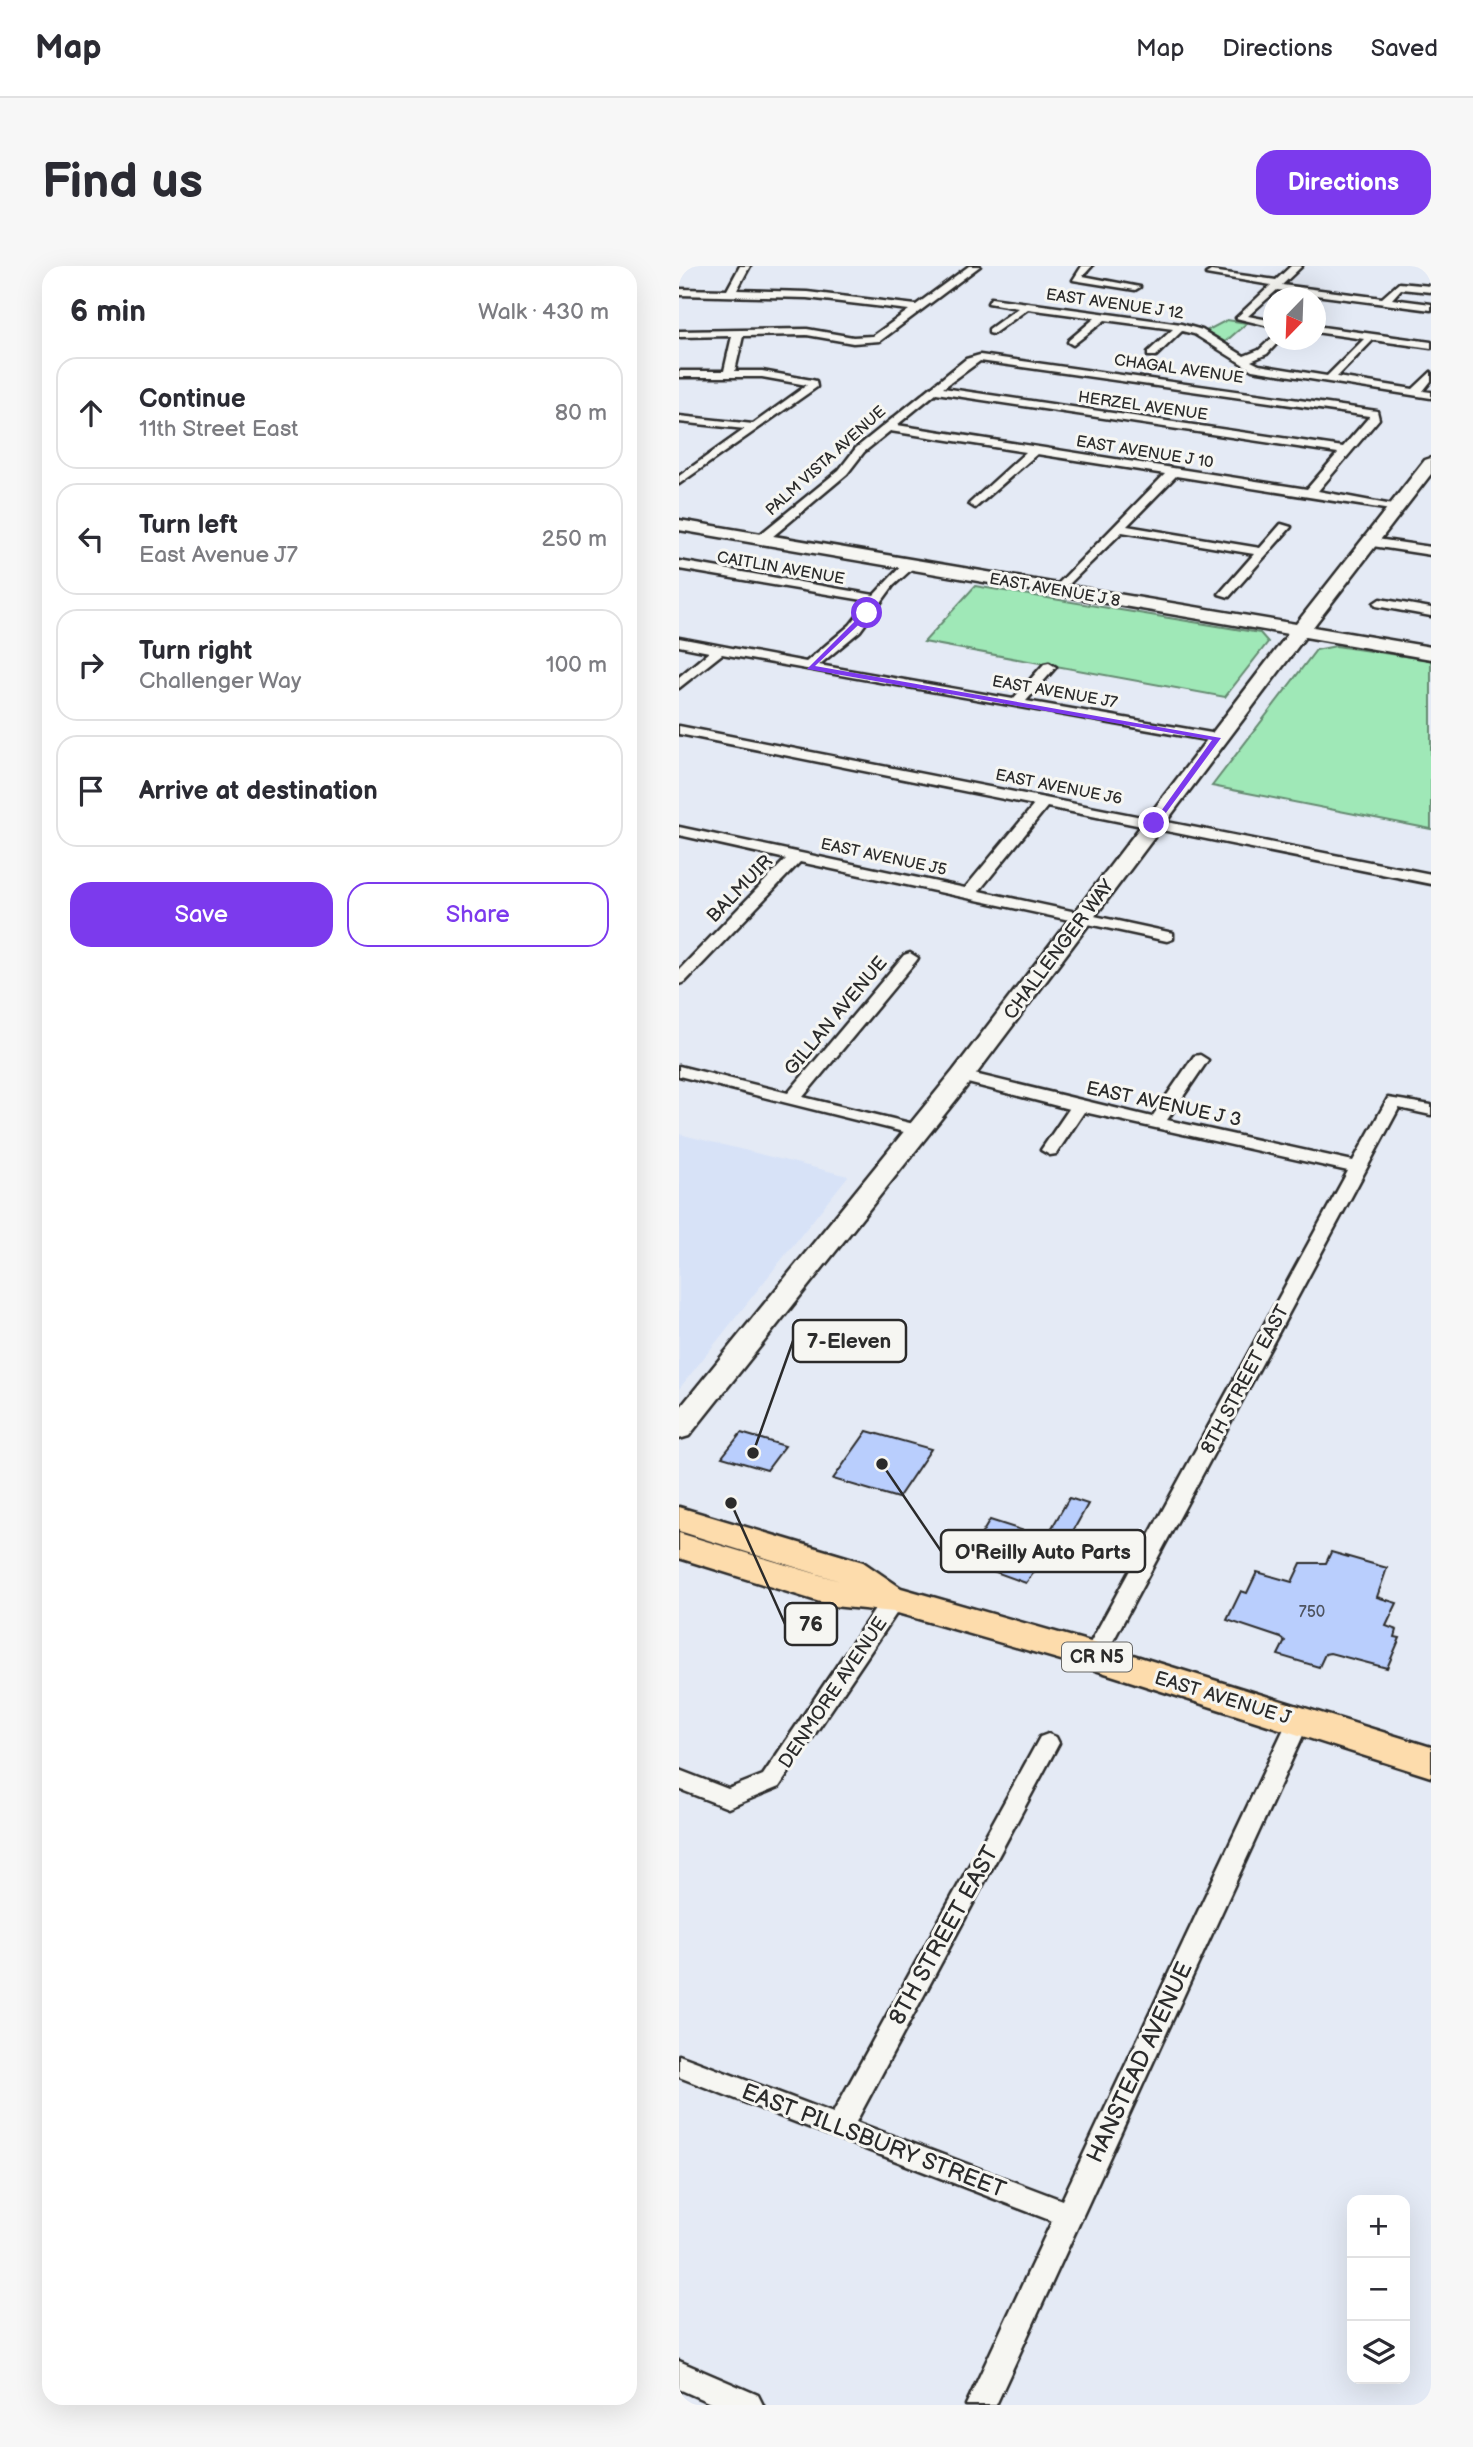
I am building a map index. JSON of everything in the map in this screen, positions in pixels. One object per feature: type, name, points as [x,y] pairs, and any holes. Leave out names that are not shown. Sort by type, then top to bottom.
[{"type":"main road","name":"CHALLENGER WAY","points":[[679,1429],[961,1076],[1217,738],[1431,463]]},
{"type":"main road","name":"EAST AVENUE J 8","points":[[679,525],[1431,653]]},
{"type":"main road","name":"EAST AVENUE J","points":[[679,1519],[851,1572],[894,1598]]},
{"type":"main road","name":"EAST AVENUE J","points":[[679,1545],[833,1592],[894,1598],[1094,1656],[1431,1762]]},
{"type":"street","points":[[730,294],[745,266]]},
{"type":"street","points":[[679,334],[807,332],[866,341],[876,339],[975,266]]},
{"type":"street","points":[[1087,266],[1076,278],[1135,286]]},
{"type":"street","points":[[1277,285],[1297,266]]},
{"type":"street","points":[[1211,274],[1431,307]]},
{"type":"street","points":[[1384,301],[1399,286],[1431,289]]},
{"type":"street","points":[[679,292],[807,295],[917,308]]},
{"type":"street","points":[[1263,298],[1241,318],[1263,322]]},
{"type":"street","name":"EAST AVENUE J 12","points":[[991,301],[1181,327],[1211,339],[1241,361],[1278,373],[1431,395]]},
{"type":"street","points":[[993,331],[1026,306]]},
{"type":"street","points":[[1073,342],[1103,316]]},
{"type":"street","points":[[1152,354],[1181,327]]},
{"type":"street","points":[[1326,331],[1431,345]]},
{"type":"street","points":[[729,374],[738,334]]},
{"type":"street","points":[[1329,380],[1368,340]]},
{"type":"street","points":[[1241,361],[1265,350]]},
{"type":"street","name":"PALM VISTA AVENUE","points":[[762,539],[843,472],[860,450],[887,427],[969,361],[979,358]]},
{"type":"street","name":"CHAGAL AVENUE","points":[[979,358],[1373,414],[1375,417],[1346,451]]},
{"type":"street","points":[[679,374],[762,374],[813,383],[812,387],[679,481]]},
{"type":"street","points":[[1415,393],[1431,375]]},
{"type":"street","name":"HERZEL AVENUE","points":[[935,390],[1346,451]]},
{"type":"street","points":[[679,419],[754,428]]},
{"type":"street","name":"EAST AVENUE J 10","points":[[887,427],[1397,507]]},
{"type":"street","points":[[975,504],[1035,450]]},
{"type":"street","points":[[1310,493],[1346,451]]},
{"type":"street","points":[[1059,590],[1173,472]]},
{"type":"street","points":[[1225,594],[1285,527]]},
{"type":"street","points":[[1118,528],[1262,552]]},
{"type":"street","points":[[1370,542],[1431,551]]},
{"type":"street","name":"CAITLIN AVENUE","points":[[679,565],[877,598]]},
{"type":"street","points":[[809,667],[855,628],[877,598],[909,565]]},
{"type":"street","points":[[1380,603],[1431,612]]},
{"type":"street","name":"EAST AVENUE J7","points":[[679,642],[1217,738]]},
{"type":"street","points":[[679,684],[719,650]]},
{"type":"street","points":[[1017,702],[1049,667]]},
{"type":"street","name":"EAST AVENUE J6","points":[[679,730],[1431,879]]},
{"type":"street","points":[[970,892],[1044,801]]},
{"type":"street","name":"EAST AVENUE J5","points":[[679,831],[1167,936]]},
{"type":"street","name":"BALMUIR","points":[[679,979],[799,855]]},
{"type":"street","name":"GILLAN AVENUE","points":[[792,1099],[910,958]]},
{"type":"street","points":[[1157,1122],[1200,1060]]},
{"type":"street","points":[[679,1071],[916,1130]]},
{"type":"street","name":"EAST AVENUE J 3","points":[[961,1076],[1079,1106],[1359,1168]]},
{"type":"street","name":"8TH STREET EAST","points":[[1094,1656],[1394,1102],[1431,1110]]},
{"type":"street","points":[[1050,1150],[1079,1106]]},
{"type":"street","name":"DENMORE AVENUE","points":[[679,1779],[729,1799],[771,1781],[894,1598]]},
{"type":"street","name":"HANSTEAD AVENUE","points":[[981,2405],[1299,1720]]},
{"type":"street","name":"8TH STREET EAST","points":[[839,2127],[1048,1743]]},
{"type":"street","name":"EAST PILLSBURY STREET","points":[[679,2066],[1068,2215]]},
{"type":"street","points":[[679,2375],[748,2405]]},
{"type":"shaded area","points":[[679,1134],[848,1176],[679,1389]]},
{"type":"green space","points":[[1227,320],[1247,323],[1225,342],[1206,331]]},
{"type":"green space","points":[[975,586],[1260,633],[1268,642],[1225,697],[924,642]]},
{"type":"green space","points":[[1336,646],[1431,660],[1431,829],[1212,786],[1316,650]]},
{"type":"building","points":[[867,1431],[931,1449],[898,1498],[833,1479]]},
{"type":"building","points":[[741,1433],[785,1446],[767,1470],[722,1457]]},
{"type":"building","points":[[1069,1498],[1088,1504],[1053,1567],[1040,1564],[1026,1583],[990,1570],[1000,1552],[975,1545],[990,1520],[1046,1538]]},
{"type":"building","points":[[1331,1552],[1387,1568],[1377,1597],[1397,1603],[1386,1626],[1397,1630],[1395,1637],[1400,1638],[1387,1668],[1330,1653],[1325,1654],[1319,1667],[1278,1655],[1285,1641],[1281,1638],[1227,1620],[1241,1591],[1247,1593],[1257,1572],[1292,1582],[1301,1563],[1326,1563]]},
{"type":"place","name":"7-Eleven","points":[[753,1453]]},
{"type":"place","name":"O'Reilly Auto Parts","points":[[882,1464]]},
{"type":"place","name":"76","points":[[731,1503]]},
{"type":"route","points":[[867,613],[855,628],[809,667],[886,682],[977,694],[1217,738],[1154,823]]}]
